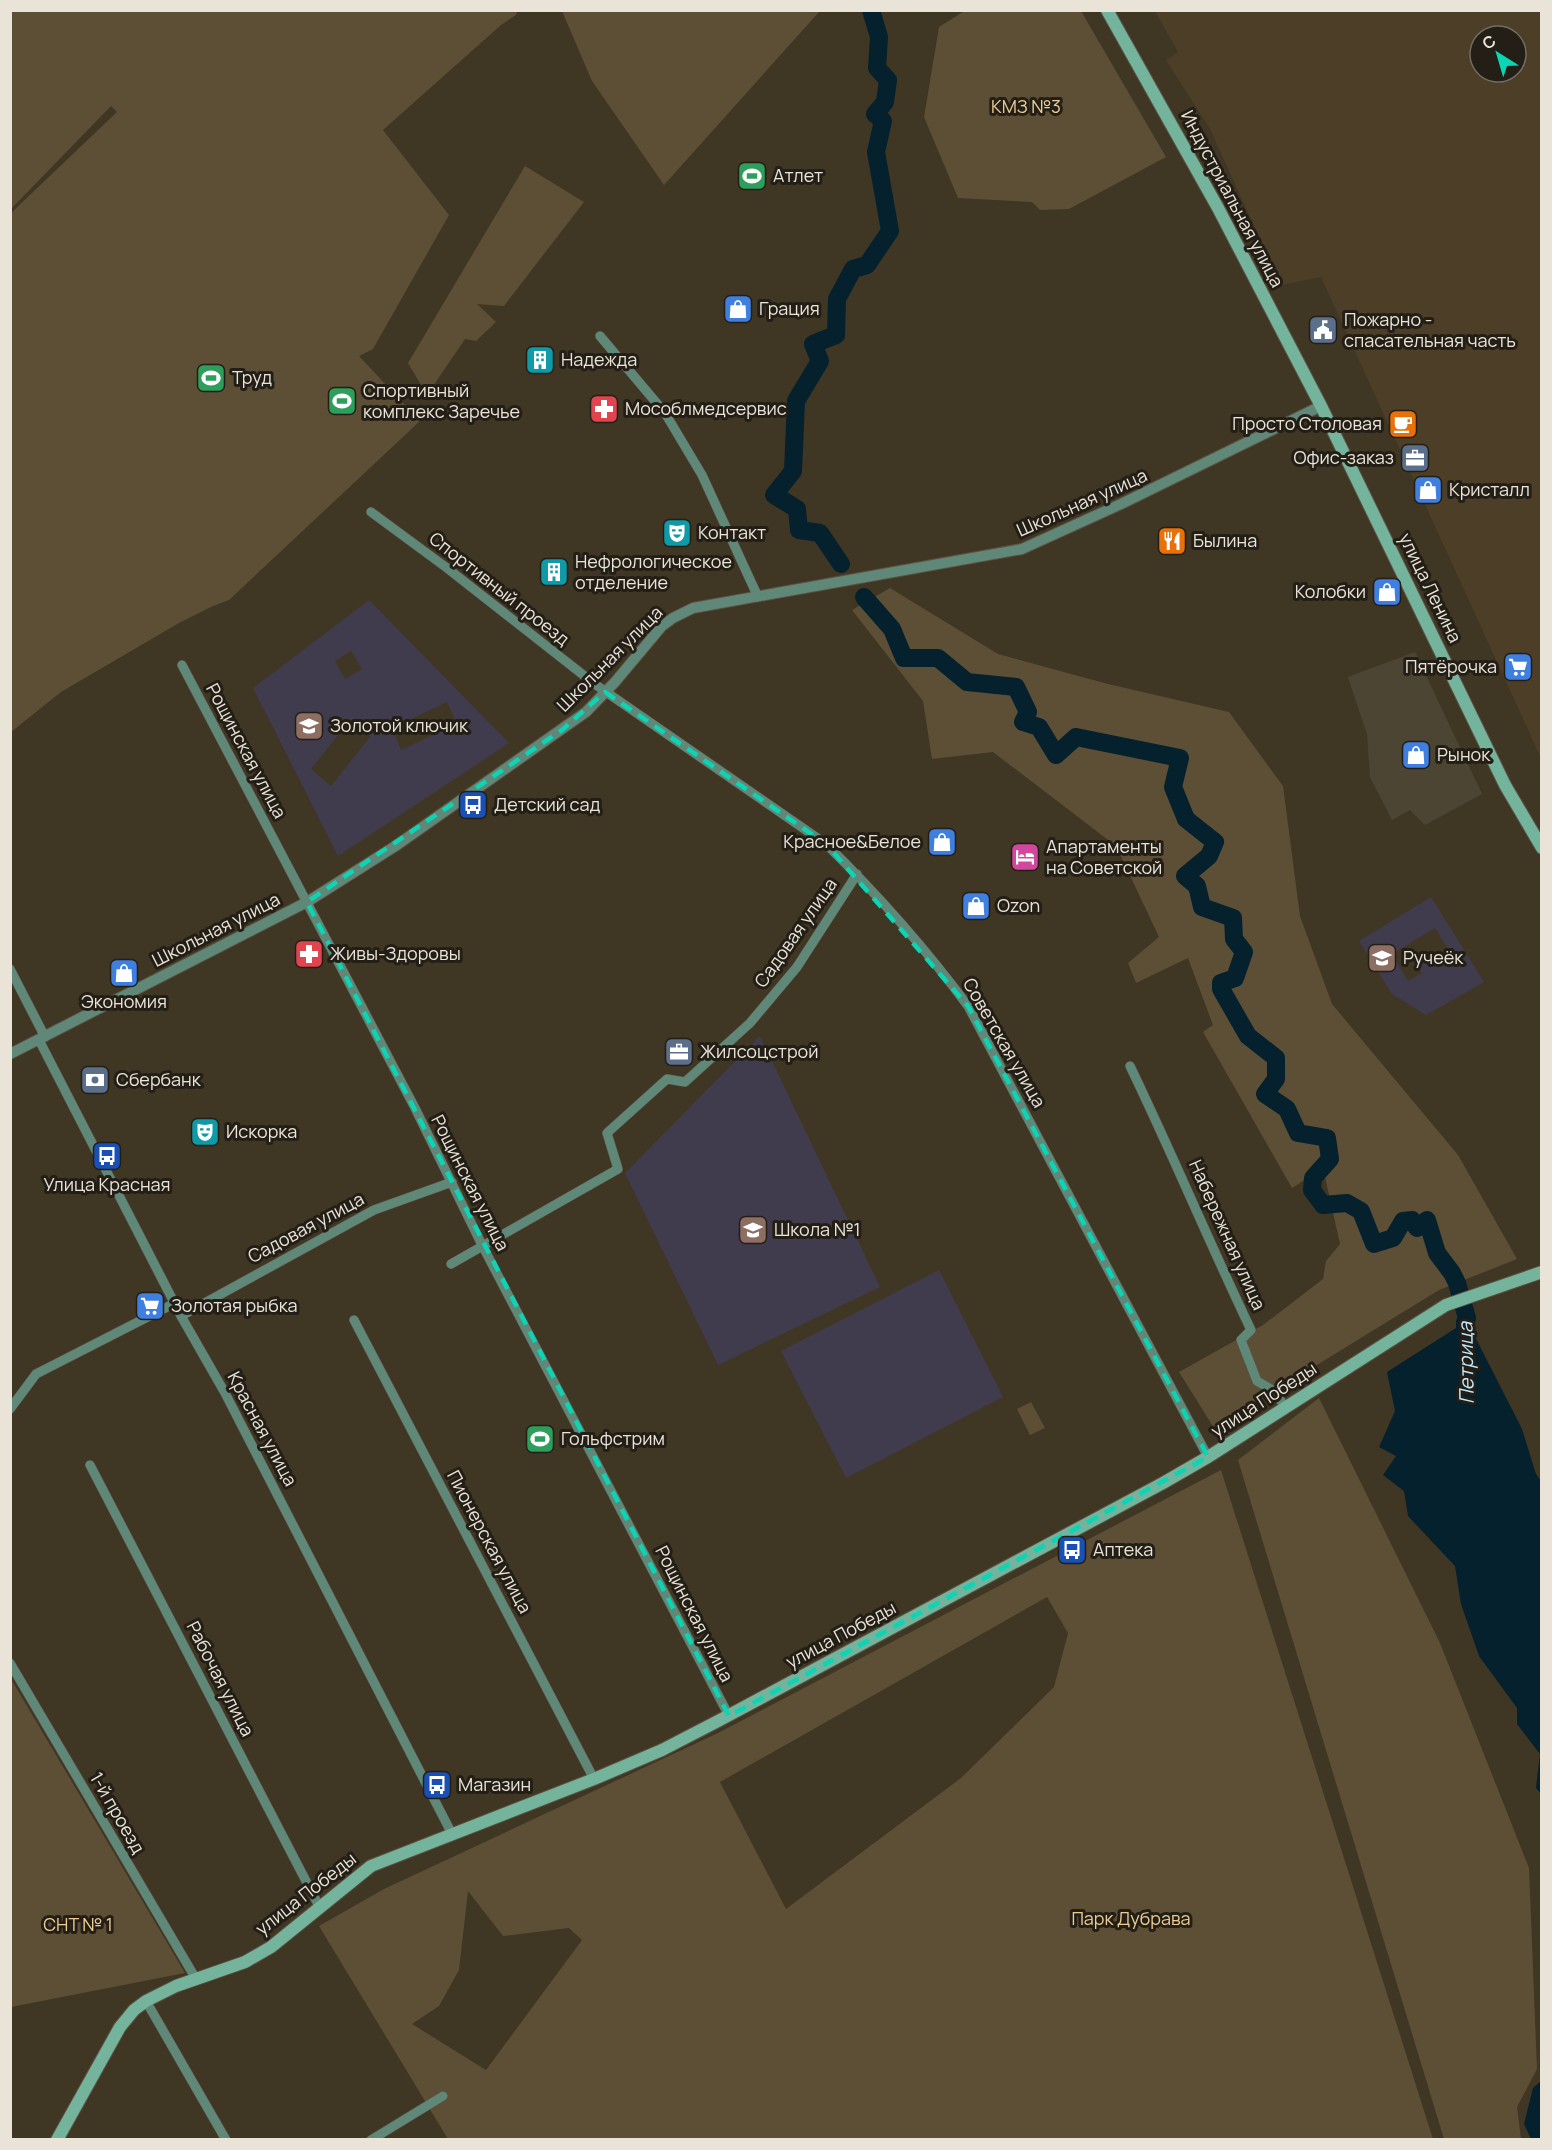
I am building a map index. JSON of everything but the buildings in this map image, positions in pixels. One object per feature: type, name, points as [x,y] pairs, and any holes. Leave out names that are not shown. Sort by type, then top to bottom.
[{"type":"main road","name":"Индустриальная улица","points":[[1107,10],[1218,208],[1322,406]]},
{"type":"main road","name":"улица Ленина","points":[[1322,406],[1505,785],[1542,848]]},
{"type":"main road","name":"улица Победы","points":[[57,2139],[120,2027],[134,2010],[146,2001],[196,1979],[245,1962],[271,1947],[371,1866],[662,1750],[1064,1538],[1208,1457],[1446,1305],[1542,1272]]},
{"type":"street","points":[[600,336],[665,413],[702,475],[758,597]]},
{"type":"street","name":"Школьная улица","points":[[10,1054],[307,902],[397,845],[586,712],[662,626],[693,608],[1022,549],[1111,509],[1322,406]]},
{"type":"street","name":"Спортивный проезд","points":[[371,512],[447,568],[605,692]]},
{"type":"street","name":"Рощинская улица","points":[[182,665],[729,1716]]},
{"type":"street","name":"Советская улица","points":[[605,692],[826,844],[857,874],[940,969],[968,1006],[1208,1457]]},
{"type":"street","name":"Садовая улица","points":[[451,1264],[618,1169],[607,1133],[667,1079],[685,1082],[750,1023],[797,967],[857,874]]},
{"type":"street","name":"Красная улица","points":[[10,969],[42,1039],[181,1316],[225,1393],[452,1834]]},
{"type":"street","name":"Набережная улица","points":[[1130,1066],[1171,1151],[1216,1257],[1251,1330],[1241,1340],[1257,1381],[1274,1391],[1285,1407]]},
{"type":"street","name":"Садовая улица","points":[[181,1316],[374,1210],[452,1182]]},
{"type":"street","points":[[10,1409],[36,1374],[175,1303]]},
{"type":"street","name":"Пионерская улица","points":[[354,1320],[594,1779]]},
{"type":"street","name":"Рабочая улица","points":[[90,1465],[320,1908]]},
{"type":"street","name":"1-й проезд","points":[[10,1663],[196,1979]]},
{"type":"street","points":[[146,2001],[226,2139]]},
{"type":"street","points":[[372,2139],[443,2096]]},
{"type":"highlighted area","points":[[605,692],[826,844],[968,1006],[1208,1457],[729,1716],[307,902],[562,730]]},
{"type":"shaded area","points":[[1155,11],[1541,11],[1541,758],[1321,277],[1281,285],[1210,129],[1166,60],[1178,52]]},
{"type":"shaded area","name":"Золотой ключик","points":[[369,600],[509,743],[338,856],[253,688]],"holes":[[[351,651],[362,669],[345,679],[335,661]],[[447,702],[457,724],[401,750],[392,728]],[[350,720],[370,737],[331,786],[311,769]]]},
{"type":"shaded area","name":"Рынок","points":[[1415,652],[1482,794],[1425,825],[1410,810],[1392,820],[1370,777],[1367,734],[1348,677]]},
{"type":"shaded area","name":"Ручеёк","points":[[1431,897],[1484,982],[1426,1015],[1392,994],[1359,941]],"holes":[[[1435,928],[1451,954],[1438,962],[1432,952],[1415,963],[1422,973],[1408,981],[1392,954]]]},
{"type":"shaded area","name":"Школа №1","points":[[760,1036],[880,1287],[718,1365],[625,1173]]},
{"type":"shaded area","points":[[939,1270],[1003,1397],[846,1478],[781,1351]]},
{"type":"green space","points":[[11,10],[517,11],[516,15],[501,25],[383,130],[449,215],[373,349],[359,356],[420,421],[229,600],[179,623],[61,692],[11,732],[11,213],[117,112],[111,106],[11,209]]},
{"type":"green space","name":"КМЗ №3","points":[[966,10],[1081,11],[1166,157],[1069,209],[1040,210],[1032,202],[958,198],[924,117],[939,27]]},
{"type":"green space","points":[[562,11],[819,12],[664,185],[592,81]]},
{"type":"green space","points":[[525,166],[584,202],[504,306],[477,304],[496,322],[476,341],[465,339],[427,395],[408,363]]},
{"type":"green space","points":[[890,588],[998,654],[1108,684],[1229,712],[1283,786],[1300,916],[1332,1004],[1458,1155],[1517,1259],[1439,1290],[1214,1428],[1179,1372],[1263,1325],[1323,1279],[1326,1261],[1340,1244],[1323,1168],[1292,1188],[1203,1032],[1213,1025],[1188,958],[1136,983],[1128,963],[1159,937],[1116,846],[993,752],[932,759],[923,701],[852,610]]},
{"type":"green space","points":[[1319,1398],[1440,1643],[1529,1868],[1537,2069],[1517,2107],[1521,2139],[1444,2139],[1238,1460]]},
{"type":"green space","points":[[1031,1402],[1045,1428],[1030,1435],[1017,1409]]},
{"type":"green space","name":"Парк Дубрава","points":[[1221,1470],[1433,2139],[448,2139],[319,1926],[384,1889],[716,1734]],"holes":[[[1047,1597],[1068,1633],[1054,1687],[961,1778],[786,1909],[720,1782]],[[468,1891],[503,1936],[569,1928],[582,1940],[486,2070],[412,2024],[439,2006],[459,1970]]]},
{"type":"green space","name":"СНТ № 1","points":[[11,1679],[185,1973],[11,2007]]},
{"type":"water","points":[[1467,1321],[1522,1429],[1536,1474],[1541,1481],[1541,1794],[1536,1788],[1540,1754],[1517,1724],[1517,1708],[1479,1656],[1461,1604],[1455,1566],[1408,1516],[1404,1491],[1383,1475],[1396,1456],[1379,1447],[1395,1411],[1387,1372]]},
{"type":"water","points":[[1541,2081],[1541,2139],[1531,2139],[1524,2124],[1533,2088]]},
{"type":"waterway","name":"Петрица","points":[[841,564],[820,533],[799,530],[797,509],[774,495],[793,471],[796,401],[820,361],[813,344],[836,335],[837,299],[853,269],[867,265],[890,231],[876,152],[883,121],[875,114],[885,102],[888,80],[877,68],[879,37],[871,10]]},
{"type":"waterway","name":"Петрица","points":[[864,597],[892,629],[904,658],[938,658],[967,682],[1016,687],[1028,712],[1023,722],[1039,727],[1056,755],[1076,737],[1180,758],[1173,787],[1186,819],[1215,842],[1209,856],[1185,876],[1197,886],[1202,907],[1233,918],[1234,939],[1244,952],[1235,978],[1221,983],[1221,989],[1248,1036],[1276,1058],[1276,1079],[1265,1094],[1287,1109],[1298,1133],[1327,1138],[1330,1159],[1313,1178],[1312,1190],[1323,1205],[1347,1203],[1361,1211],[1374,1244],[1393,1238],[1403,1221],[1412,1220],[1417,1228],[1427,1220],[1437,1253],[1457,1283],[1467,1318],[1465,1345]]},
{"type":"place","name":"Атлет","points":[[752,176]]},
{"type":"place","name":"Грация","points":[[738,309]]},
{"type":"place","name":"Пожарно - спасательная часть","points":[[1323,330]]},
{"type":"place","name":"Надежда","points":[[540,360]]},
{"type":"place","name":"Труд","points":[[211,378]]},
{"type":"place","name":"Спортивный комплекс Заречье","points":[[342,401]]},
{"type":"place","name":"Мособлмедсервис","points":[[604,409]]},
{"type":"place","name":"Просто Столовая","points":[[1403,424]]},
{"type":"place","name":"Офис-заказ","points":[[1415,458]]},
{"type":"place","name":"Кристалл","points":[[1428,490]]},
{"type":"place","name":"Контакт","points":[[677,533]]},
{"type":"place","name":"Былина","points":[[1172,541]]},
{"type":"place","name":"Нефрологическое отделение","points":[[554,572]]},
{"type":"place","name":"Колобки","points":[[1387,592]]},
{"type":"place","name":"Пятёрочка","points":[[1518,667]]},
{"type":"place","name":"Золотой ключик","points":[[309,726]]},
{"type":"place","name":"Рынок","points":[[1416,755]]},
{"type":"place","name":"Детский сад","points":[[473,805]]},
{"type":"place","name":"Красное&Белое","points":[[942,842]]},
{"type":"place","name":"Апартаменты на Советской","points":[[1025,857]]},
{"type":"place","name":"Ozon","points":[[976,906]]},
{"type":"place","name":"Живы-Здоровы","points":[[309,954]]},
{"type":"place","name":"Ручеёк","points":[[1382,958]]},
{"type":"place","name":"Экономия","points":[[124,973]]},
{"type":"place","name":"Жилсоцстрой","points":[[679,1052]]},
{"type":"place","name":"Сбербанк","points":[[95,1080]]},
{"type":"place","name":"Искорка","points":[[205,1132]]},
{"type":"place","name":"Улица Красная","points":[[107,1156]]},
{"type":"place","name":"Школа №1","points":[[753,1230]]},
{"type":"place","name":"Золотая рыбка","points":[[150,1306]]},
{"type":"place","name":"Гольфстрим","points":[[540,1439]]},
{"type":"place","name":"Аптека","points":[[1072,1550]]},
{"type":"place","name":"Магазин","points":[[437,1785]]}]
